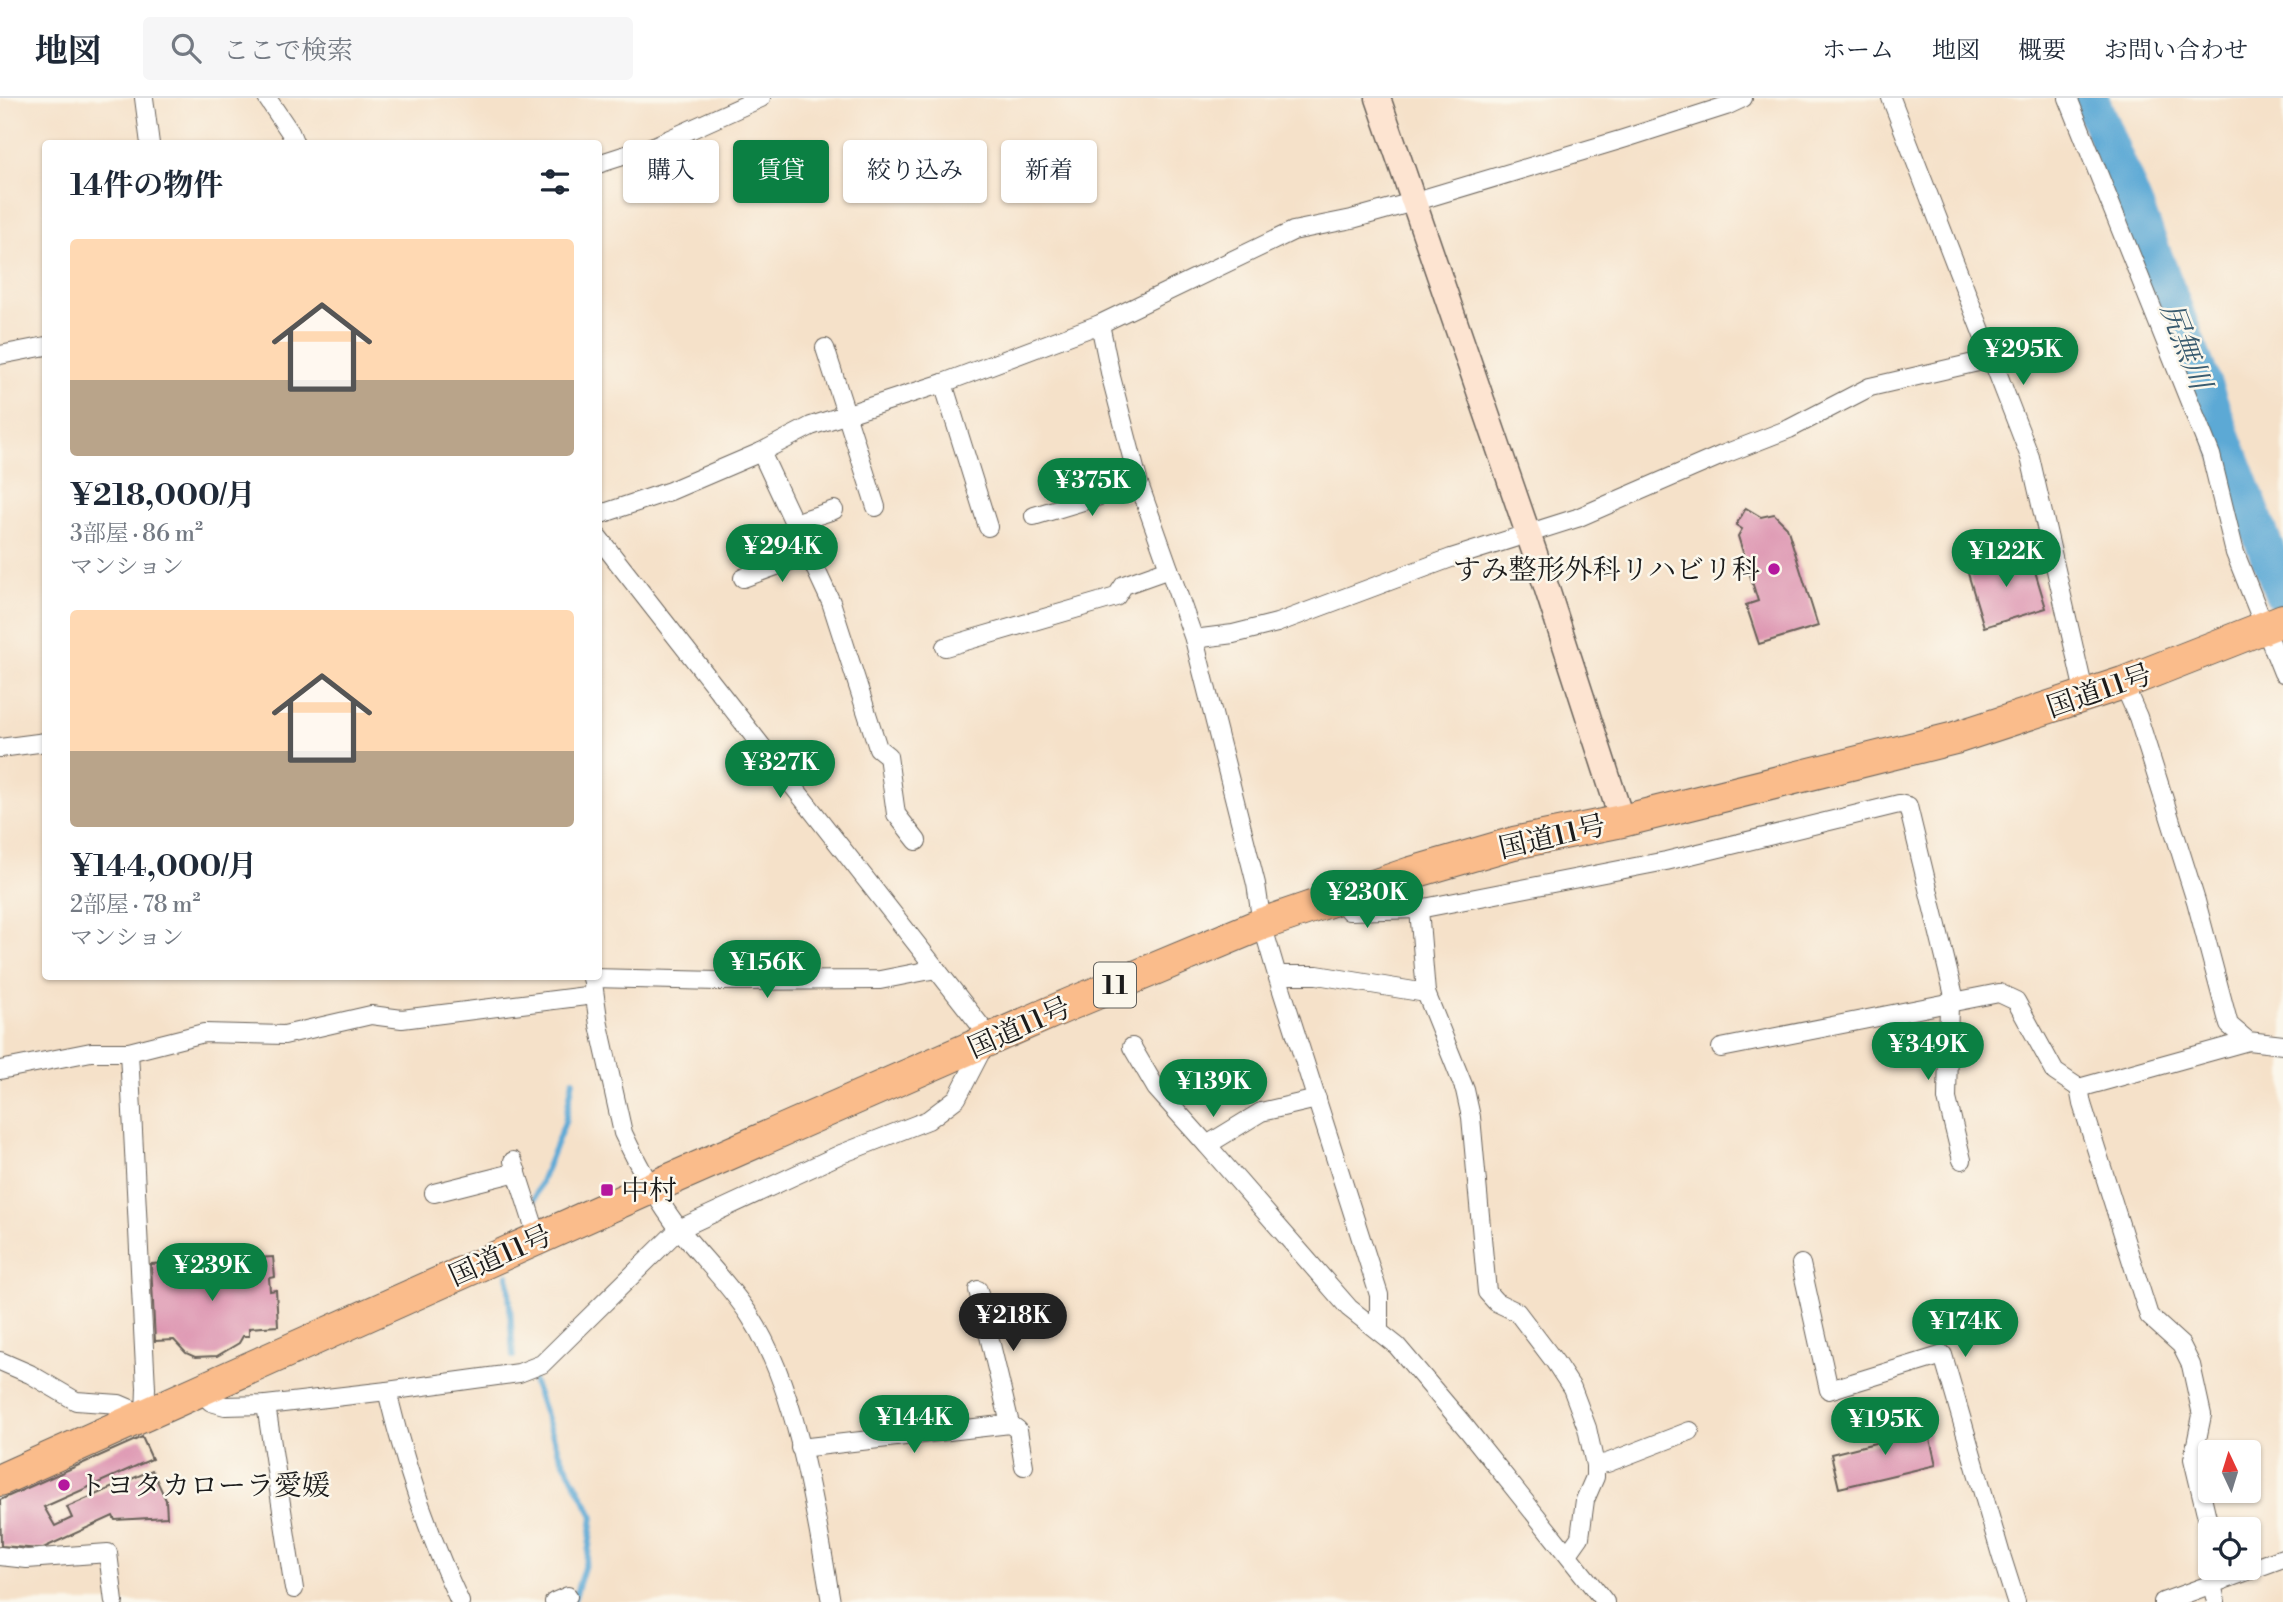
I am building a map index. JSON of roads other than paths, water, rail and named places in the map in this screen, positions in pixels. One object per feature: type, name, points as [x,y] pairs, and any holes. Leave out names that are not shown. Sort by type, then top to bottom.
[{"type":"highway","name":"国道11号","points":[[0,1479],[198,1390],[532,1221],[651,1188],[988,1040],[1262,924],[1514,843],[1622,821],[1955,738],[2123,684],[2275,624]]},
{"type":"street","points":[[144,98],[149,140]]},
{"type":"street","points":[[267,98],[296,140]]},
{"type":"street","points":[[602,163],[654,146],[761,98]]},
{"type":"street","points":[[1378,98],[1622,821]]},
{"type":"street","points":[[602,513],[670,491],[761,452],[811,426],[943,383],[1100,324],[1293,231],[1352,219],[1413,202],[1636,135],[1743,98]]},
{"type":"street","points":[[1891,98],[2029,457],[2085,696]]},
{"type":"street","points":[[2067,98],[2211,455],[2235,553],[2275,624],[2283,673]]},
{"type":"street","points":[[1100,324],[1139,484],[1194,639],[1255,884],[1262,924],[1379,1295],[1379,1331]]},
{"type":"street","points":[[0,355],[42,347]]},
{"type":"street","points":[[825,348],[876,508]]},
{"type":"street","points":[[1194,639],[1233,634],[1277,623],[1451,558],[1577,518],[1788,429],[1870,387],[1992,359]]},
{"type":"street","points":[[943,383],[988,527]]},
{"type":"street","points":[[761,452],[831,602],[878,748],[888,756],[896,814],[917,841]]},
{"type":"street","points":[[1034,516],[1139,484]]},
{"type":"street","points":[[794,523],[834,510]]},
{"type":"street","points":[[198,1390],[211,1402],[225,1406],[266,1405],[519,1373],[542,1364],[679,1229],[841,1154],[928,1120],[957,1098],[988,1040],[936,969],[602,542]]},
{"type":"street","points":[[743,578],[809,554]]},
{"type":"street","points":[[945,647],[1115,597],[1125,585],[1169,569]]},
{"type":"street","points":[[2123,684],[2138,717],[2196,901],[2229,1025],[2248,1041]]},
{"type":"street","points":[[0,748],[42,743]]},
{"type":"street","points":[[1339,898],[1349,911],[1419,909],[1666,861],[1810,824],[1899,804],[1908,806],[1952,1001],[1947,1099],[1962,1160]]},
{"type":"street","points":[[1419,909],[1426,993],[1465,1090],[1471,1118],[1487,1292],[1496,1302],[1517,1312],[1572,1388],[1587,1428],[1595,1478],[1585,1500],[1580,1537],[1568,1554]]},
{"type":"street","points":[[0,1070],[91,1052],[129,1052],[204,1033],[284,1035],[371,1015],[402,1019],[593,983],[880,979],[936,969]]},
{"type":"street","points":[[1277,975],[1317,975],[1426,993]]},
{"type":"street","points":[[593,983],[623,1133],[651,1188],[679,1229],[751,1317],[779,1371],[800,1448],[831,1602]]},
{"type":"street","points":[[1721,1048],[1999,993],[2016,1001],[2056,1072],[2079,1088],[2149,1316],[2181,1345],[2191,1365],[2202,1415],[2193,1459],[2207,1517]]},
{"type":"street","points":[[2079,1088],[2248,1041],[2283,1045]]},
{"type":"street","points":[[1132,1047],[1156,1088],[1349,1308],[1405,1356],[1605,1602]]},
{"type":"street","points":[[0,1361],[30,1374],[76,1401],[119,1405],[145,1415],[146,1375],[129,1052]]},
{"type":"street","points":[[1207,1145],[1261,1112],[1317,1099]]},
{"type":"street","points":[[434,1193],[515,1166],[532,1221]]},
{"type":"street","points":[[1801,1264],[1829,1390],[1943,1355],[2017,1602]]},
{"type":"street","points":[[978,1290],[1010,1424],[1018,1430],[1024,1466]]},
{"type":"street","points":[[387,1391],[402,1454],[418,1503],[438,1556],[460,1602]]},
{"type":"street","points":[[266,1405],[294,1588]]},
{"type":"street","points":[[800,1448],[1010,1424]]},
{"type":"street","points":[[1595,1465],[1607,1463],[1690,1431]]},
{"type":"street","points":[[0,1556],[27,1559],[108,1553],[114,1602]]},
{"type":"street","points":[[2163,1602],[2283,1558]]},
{"type":"waterway","name":"尻無川","points":[[2090,98],[2136,209],[2283,594]]},
{"type":"waterway","points":[[532,1204],[565,1122],[573,1080]]},
{"type":"waterway","points":[[508,1275],[513,1356]]},
{"type":"waterway","points":[[531,1375],[558,1450],[593,1516],[588,1554],[574,1600]]},
{"type":"place","name":"すみ整形外科リハビリ科","points":[[1774,569]]},
{"type":"place","name":"中村","points":[[607,1190]]},
{"type":"place","name":"トヨタカローラ愛媛","points":[[64,1485]]}]
